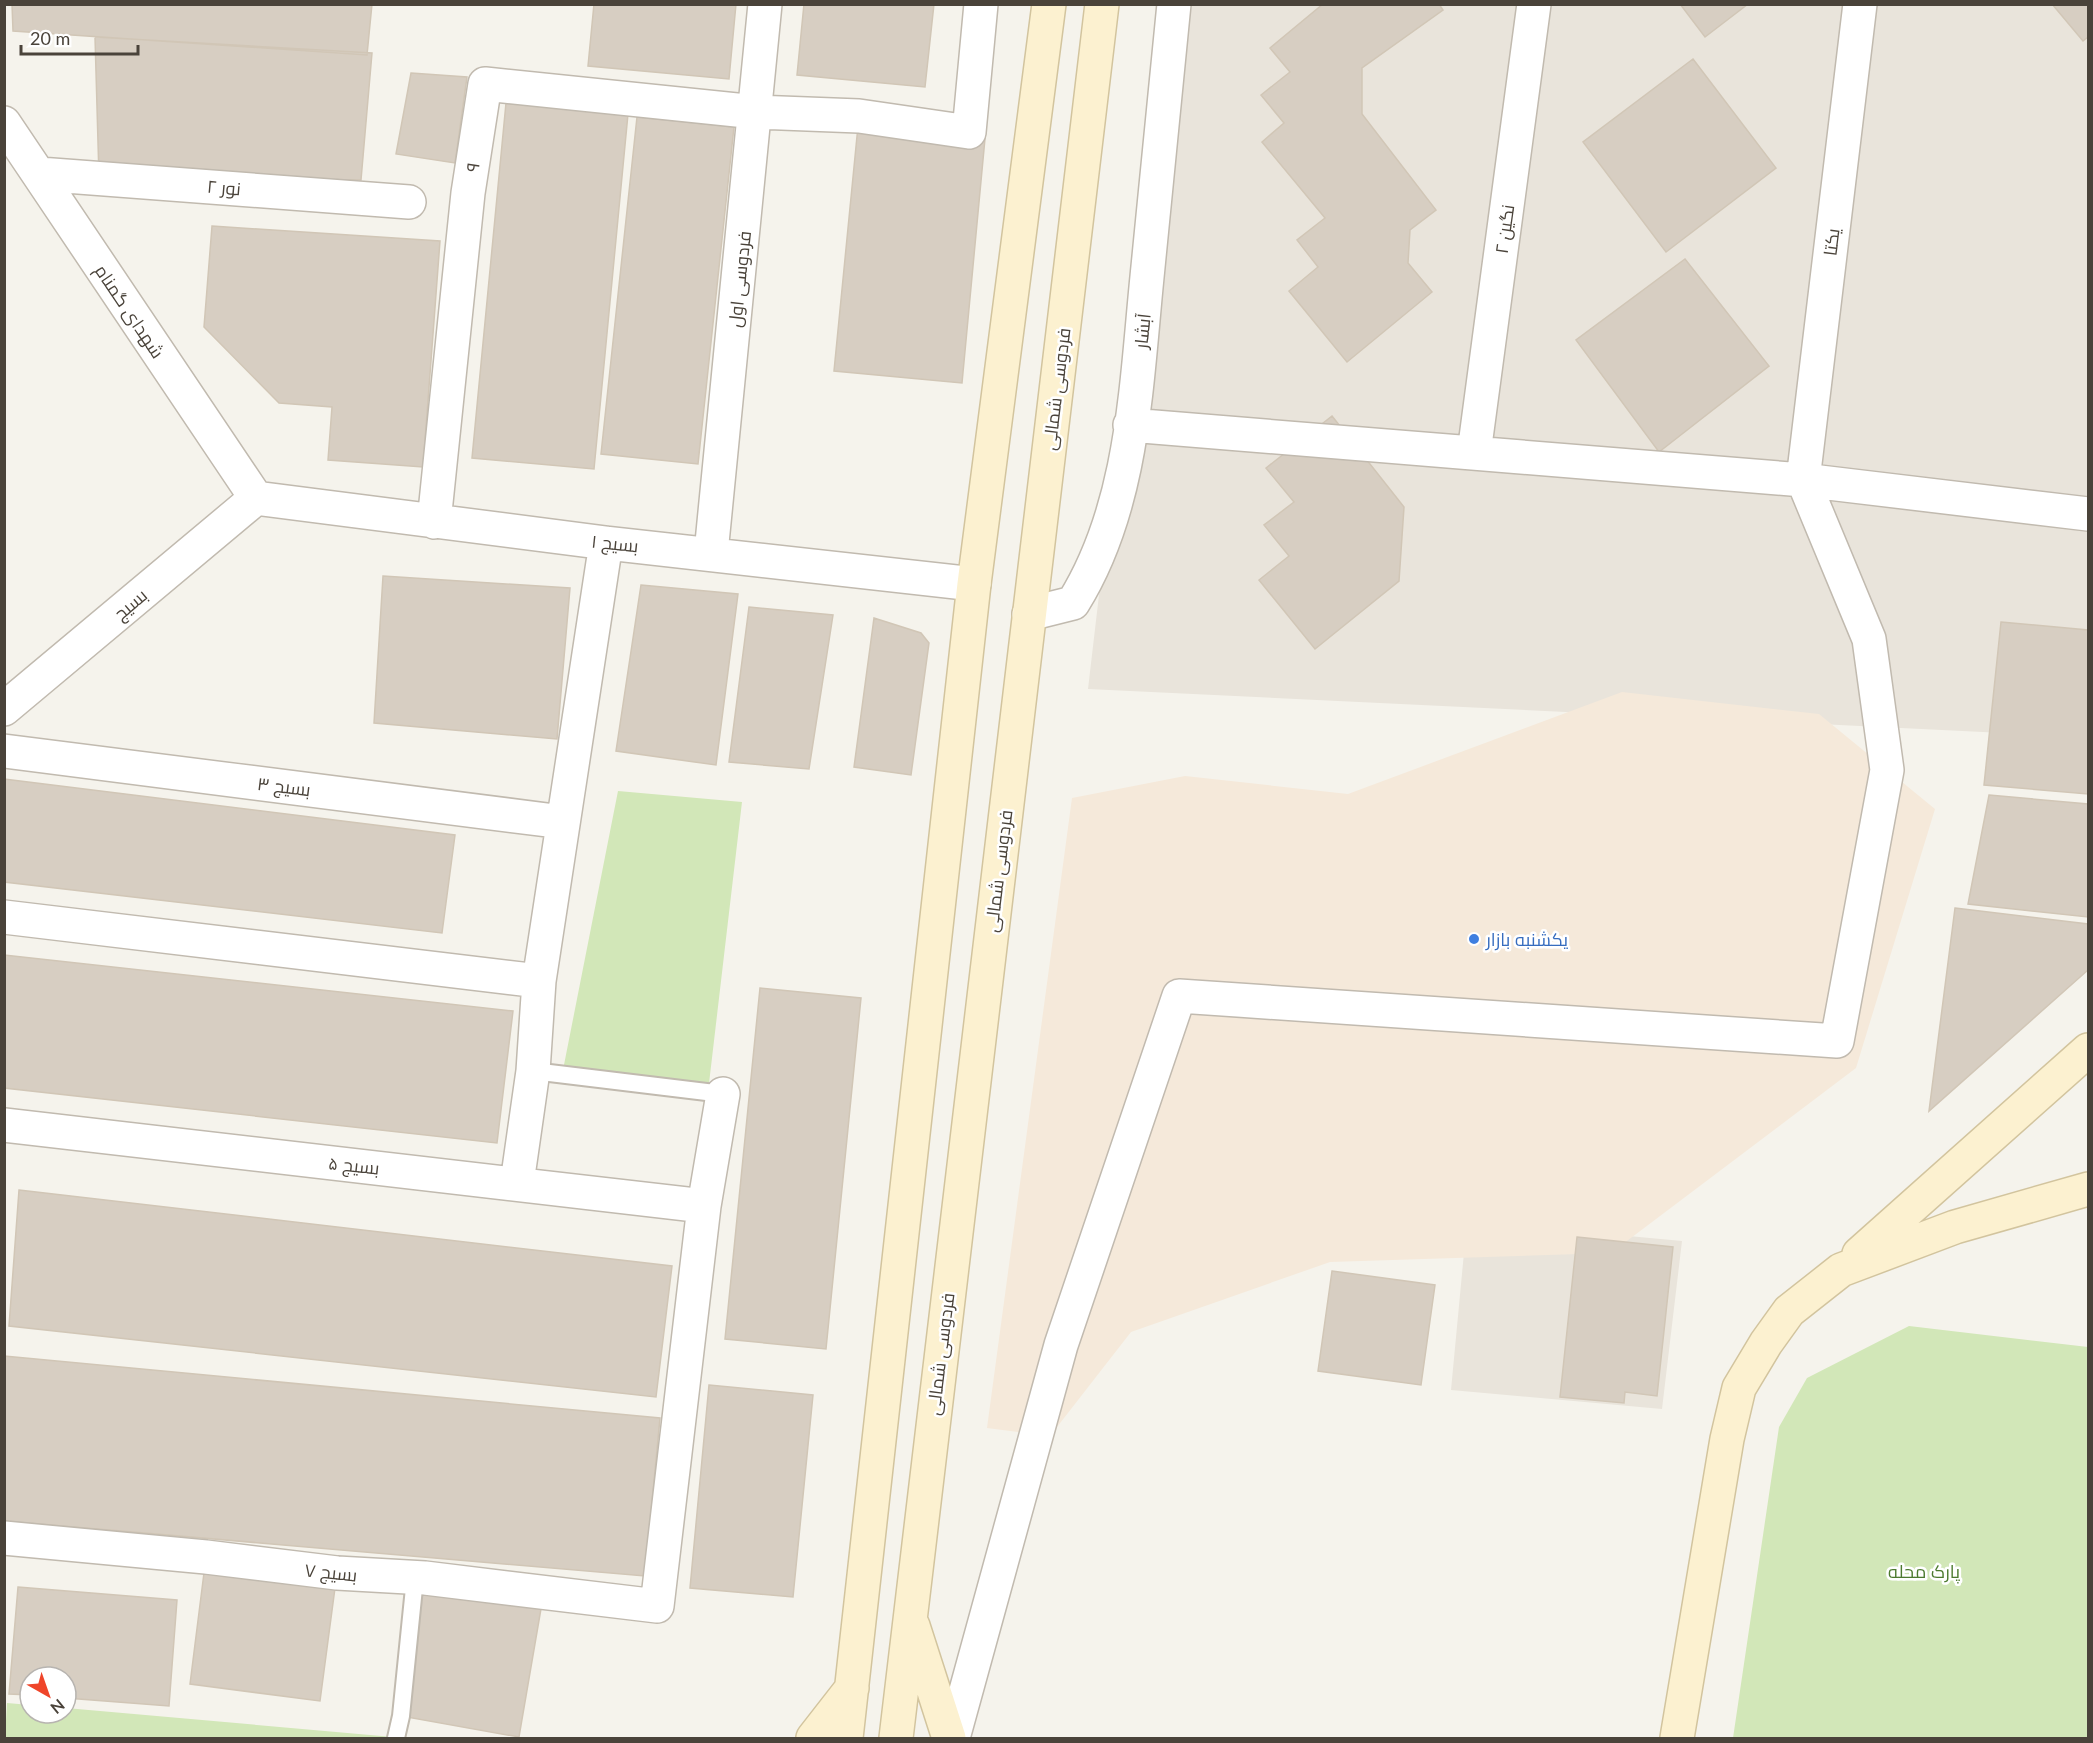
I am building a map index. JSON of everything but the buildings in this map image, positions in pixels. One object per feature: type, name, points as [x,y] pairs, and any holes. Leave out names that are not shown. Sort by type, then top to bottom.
[{"type":"main road","points":[[846,1738],[974,584],[1049,4]]},
{"type":"main road","name":"فردوسی شمالی","points":[[896,1738],[909,1613],[1102,4]]},
{"type":"main road","points":[[1677,1738],[1727,1439],[1739,1388],[1766,1343],[1789,1311],[1841,1270],[2088,1050]]},
{"type":"main road","points":[[1841,1270],[1955,1227],[2088,1189]]},
{"type":"main road","points":[[909,1613],[951,1738]]},
{"type":"main road","points":[[813,1738],[852,1688]]},
{"type":"street","name":"فردوسی اول","points":[[711,553],[765,4]]},
{"type":"street","points":[[756,112],[859,116],[969,132],[981,4]]},
{"type":"street","name":"آبشار","points":[[1029,614],[1072,603],[1090,575],[1116,510],[1130,425],[1174,4]]},
{"type":"street","name":"نگین ۲","points":[[1474,453],[1534,4]]},
{"type":"street","name":"یکتا","points":[[1803,480],[1860,4]]},
{"type":"street","name":"۹","points":[[434,522],[468,193],[485,84],[756,112]]},
{"type":"street","name":"شهدای گمنام","points":[[4,123],[256,498]]},
{"type":"street","name":"نور ۲","points":[[39,174],[409,202]]},
{"type":"street","points":[[1130,425],[1803,480],[2088,514]]},
{"type":"street","points":[[951,1738],[1061,1345],[1179,996],[1837,1041],[1887,770],[1869,639],[1803,480]]},
{"type":"street","name":"بسیج ۱","points":[[256,498],[606,543],[974,584]]},
{"type":"street","name":"بسیج","points":[[4,709],[256,498]]},
{"type":"street","points":[[517,1183],[532,1071],[539,981],[606,543]]},
{"type":"street","name":"بسیج ۳","points":[[4,751],[563,822]]},
{"type":"street","points":[[4,917],[539,981]]},
{"type":"street","points":[[704,1206],[723,1094]]},
{"type":"street","name":"بسیج ۵","points":[[4,1125],[704,1206]]},
{"type":"street","name":"بسیج ۷","points":[[6,1546],[206,1557],[337,1574],[415,1578],[657,1606],[704,1206]]},
{"type":"lane","points":[[532,1071],[723,1094]]},
{"type":"lane","points":[[396,1738],[415,1578]]},
{"type":"shaded area","points":[[1168,5],[2088,5],[2088,737],[1088,689]]},
{"type":"shaded area","name":"یکشنبه بازار","points":[[1622,692],[1819,714],[1935,809],[1856,1068],[1611,1253],[1330,1262],[1131,1332],[1050,1436],[987,1428],[1072,798],[1185,776],[1348,794]]},
{"type":"shaded area","points":[[1467,1221],[1682,1241],[1662,1409],[1451,1390]]},
{"type":"green space","points":[[618,791],[742,802],[708,1092],[562,1075]]},
{"type":"green space","name":"پارک محله","points":[[1909,1326],[2088,1347],[2088,1738],[1733,1738],[1779,1427],[1807,1378]]},
{"type":"green space","points":[[7,1703],[18,1704],[18,1725],[78,1725],[78,1709],[404,1738],[5,1738]]},
{"type":"place","name":"یکشنبه بازار","points":[[1474,939]]}]
